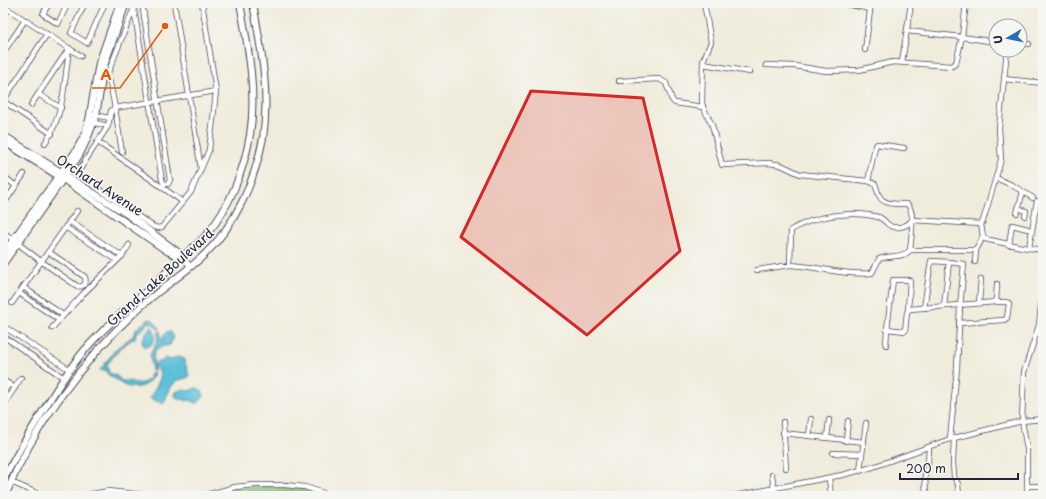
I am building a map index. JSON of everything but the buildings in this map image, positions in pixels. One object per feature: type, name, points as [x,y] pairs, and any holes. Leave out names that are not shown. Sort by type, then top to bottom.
[{"type":"street","points":[[40,3],[48,5],[43,14],[58,24],[68,3]]},
{"type":"street","points":[[85,3],[71,33],[87,43],[104,3]]},
{"type":"street","points":[[92,119],[99,63],[120,3]]},
{"type":"street","points":[[3,264],[15,242],[62,176],[84,136],[92,119],[104,66],[126,3]]},
{"type":"street","points":[[133,6],[162,180],[164,184],[168,184],[170,180],[142,3]]},
{"type":"street","points":[[174,3],[200,169]]},
{"type":"street","points":[[202,3],[216,92],[209,150],[200,169],[192,192],[162,227],[158,228],[154,227],[77,174],[108,126],[111,111],[116,108],[158,100],[216,92]]},
{"type":"street","name":"Grand Lake Boulevard","points":[[3,482],[24,440],[64,378],[89,345],[108,325],[196,246],[215,224],[224,210],[245,157],[252,116],[253,89],[251,69],[240,3]]},
{"type":"street","name":"Grand Lake Boulevard","points":[[5,496],[32,442],[64,391],[109,338],[137,310],[217,243],[226,230],[245,195],[258,162],[263,138],[265,117],[266,88],[254,3]]},
{"type":"street","points":[[704,3],[711,42],[703,64],[702,107],[712,125],[722,165],[769,163],[781,165],[800,174],[868,181],[875,184],[882,199],[893,203],[910,206],[912,220],[910,250]]},
{"type":"street","points":[[842,3],[870,8]]},
{"type":"street","points":[[865,50],[871,3]]},
{"type":"street","points":[[902,62],[911,3]]},
{"type":"street","points":[[766,65],[795,66],[826,72],[859,70],[889,63],[902,62],[954,66],[958,58],[962,37],[966,3]]},
{"type":"street","points":[[3,6],[81,56]]},
{"type":"street","points":[[122,152],[116,108],[108,73],[133,6]]},
{"type":"street","points":[[3,53],[25,20]]},
{"type":"street","points":[[907,31],[988,41]]},
{"type":"street","points":[[47,34],[3,101],[52,134]]},
{"type":"street","points":[[31,105],[69,48]]},
{"type":"street","points":[[45,143],[52,134],[60,108],[69,48]]},
{"type":"street","points":[[975,262],[976,250],[983,237],[981,224],[984,221],[1000,160],[999,128],[1006,58]]},
{"type":"street","points":[[703,64],[750,72]]},
{"type":"street","points":[[619,81],[659,79],[666,83],[672,100],[676,104],[702,107]]},
{"type":"street","points":[[1004,79],[1043,83]]},
{"type":"street","points":[[38,94],[60,108]]},
{"type":"street","points":[[92,119],[110,118]]},
{"type":"street","points":[[92,119],[108,126]]},
{"type":"street","name":"Orchard Avenue","points":[[3,135],[62,176]]},
{"type":"street","name":"Orchard Avenue","points":[[3,141],[128,215],[180,253],[191,266]]},
{"type":"street","points":[[98,142],[183,202]]},
{"type":"street","points":[[868,181],[875,147],[877,144],[904,148]]},
{"type":"street","points":[[3,206],[24,174]]},
{"type":"street","points":[[3,176],[16,186]]},
{"type":"street","points":[[996,176],[1035,200],[1029,248]]},
{"type":"street","points":[[1023,192],[1017,210],[1026,211],[1025,216]]},
{"type":"street","points":[[12,302],[77,211]]},
{"type":"street","points":[[790,265],[791,230],[807,223],[826,217],[855,214],[881,218],[893,227],[905,226],[910,224],[912,220]]},
{"type":"street","points":[[912,220],[981,224]]},
{"type":"street","points":[[70,221],[122,256]]},
{"type":"street","points":[[1009,245],[1012,225],[1028,228]]},
{"type":"street","points":[[65,227],[117,260]]},
{"type":"street","points":[[3,232],[42,262],[77,286],[80,287],[85,285],[85,277],[49,252]]},
{"type":"street","points":[[983,237],[985,239],[1009,245],[1043,250]]},
{"type":"street","points":[[3,254],[15,242]]},
{"type":"street","points":[[52,328],[122,256],[129,245]]},
{"type":"street","points":[[757,270],[790,265],[802,265],[840,272],[870,274],[873,272],[879,259],[890,256],[904,255],[910,250],[976,250]]},
{"type":"street","points":[[924,308],[931,261],[964,264],[952,438],[954,477],[958,484],[959,496]]},
{"type":"street","points":[[944,306],[949,262]]},
{"type":"street","points":[[886,345],[887,329],[892,282],[895,279],[909,280],[908,310],[905,331],[887,329]]},
{"type":"street","points":[[979,303],[981,279]]},
{"type":"street","points":[[996,302],[997,284]]},
{"type":"street","points":[[23,287],[63,315]]},
{"type":"street","points":[[1027,496],[1027,450],[1022,421],[1024,372],[1042,313],[1043,287]]},
{"type":"street","points":[[19,293],[59,320]]},
{"type":"street","points":[[908,310],[979,303],[1008,303],[1006,319],[959,323]]},
{"type":"street","points":[[3,326],[70,370]]},
{"type":"street","points":[[3,336],[64,378]]},
{"type":"street","points":[[78,359],[86,365]]},
{"type":"street","points":[[3,406],[21,378]]},
{"type":"street","points":[[3,380],[15,388]]},
{"type":"street","points":[[3,393],[9,384]]},
{"type":"street","points":[[58,387],[64,391]]},
{"type":"street","points":[[809,436],[811,419]]},
{"type":"street","points":[[736,496],[748,495],[860,471],[929,448],[952,438],[1022,421],[1043,419]]},
{"type":"street","points":[[827,438],[829,420]]},
{"type":"street","points":[[846,441],[848,421]]},
{"type":"street","points":[[783,422],[786,468]]},
{"type":"street","points":[[860,471],[866,423]]},
{"type":"street","points":[[783,433],[864,442]]},
{"type":"street","points":[[926,496],[925,475],[928,463],[929,448]]},
{"type":"street","points":[[833,453],[862,454]]},
{"type":"street","points":[[772,475],[775,496]]},
{"type":"street","points":[[829,478],[831,496]]},
{"type":"street","points":[[11,482],[44,496]]},
{"type":"street","points":[[203,496],[235,487],[285,485],[305,487],[332,496]]},
{"type":"street","points":[[1027,486],[1043,486]]},
{"type":"street","points":[[82,496],[115,491],[152,496]]},
{"type":"highlighted area","points":[[531,91],[643,98],[680,251],[587,335],[461,237]]},
{"type":"green space","points":[[291,485],[332,496],[203,496],[235,487]]},
{"type":"water","points":[[149,319],[153,320],[160,329],[147,322],[144,328],[136,333],[135,338],[127,343],[107,365],[109,373],[117,376],[122,381],[142,383],[154,373],[150,381],[143,386],[125,386],[109,375],[105,369],[102,372],[100,370],[116,349],[133,336],[136,329]]},
{"type":"water","points":[[152,327],[155,337],[151,345],[145,347],[143,346],[142,340],[149,328]]},
{"type":"water","points":[[160,331],[162,340],[164,340],[163,335],[166,332],[171,332],[174,337],[170,345],[160,347],[155,351],[154,371],[152,371],[150,355],[157,342],[158,332]]},
{"type":"water","points":[[177,357],[183,358],[189,377],[176,381],[171,387],[163,404],[150,398],[160,379],[160,373],[155,365],[157,362],[161,362],[165,358],[171,360]]},
{"type":"water","points":[[196,388],[202,390],[204,396],[197,404],[190,400],[180,400],[175,396],[176,392],[183,389],[189,391]]},
{"type":"place","name":"A","points":[[165,26]]}]
